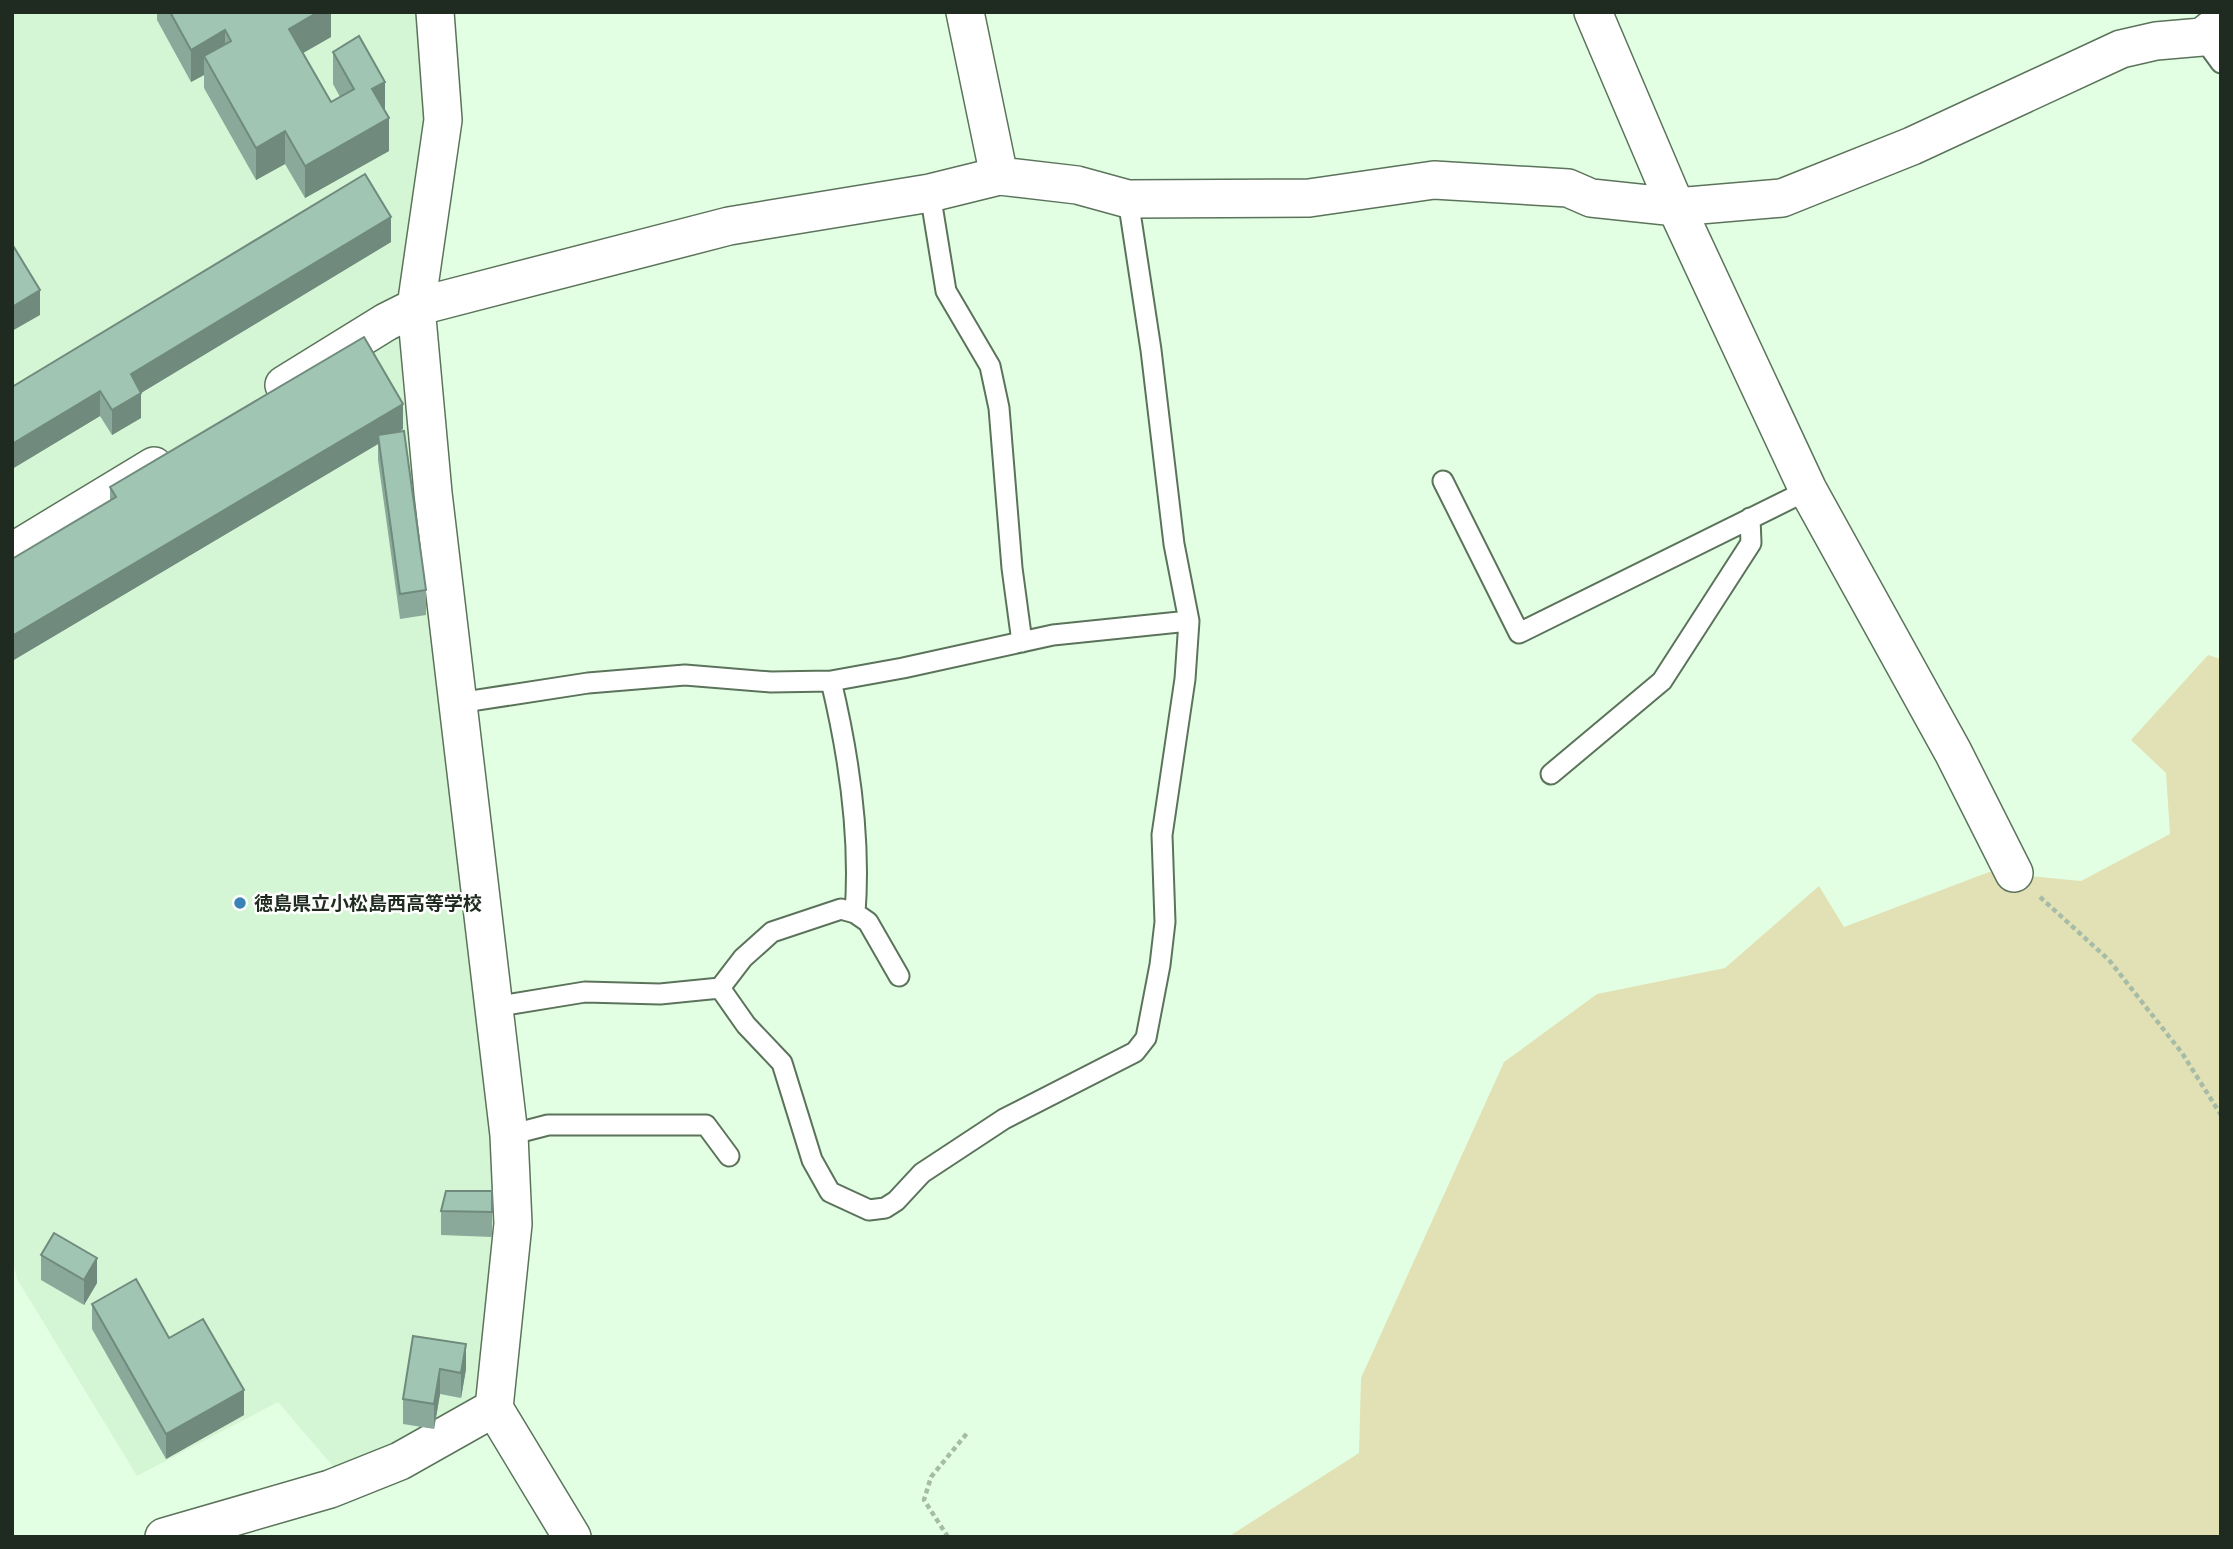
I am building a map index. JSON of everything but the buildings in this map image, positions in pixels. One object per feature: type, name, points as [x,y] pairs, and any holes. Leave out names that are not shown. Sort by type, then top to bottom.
[{"type":"street","points":[[435,12],[443,120],[416,307],[433,493],[509,1135],[513,1224],[494,1408],[572,1537]]},
{"type":"street","points":[[965,12],[999,176]]},
{"type":"street","points":[[1593,12],[1676,207],[1808,489],[1953,752],[2014,873]]},
{"type":"street","points":[[255,403],[386,322],[416,307],[729,226],[930,193],[999,176],[1077,185],[1128,199],[1309,198],[1434,180],[1568,188],[1591,198],[1676,207],[1782,198],[1912,146],[2121,49],[2156,41],[2215,41]]},
{"type":"street","points":[[12,552],[184,447]]},
{"type":"street","points":[[164,1537],[330,1489],[400,1461],[494,1408]]},
{"type":"lane","points":[[930,193],[946,291],[990,366],[999,408],[1012,568],[1022,642]]},
{"type":"lane","points":[[720,988],[746,1025],[782,1063],[812,1160],[830,1192],[869,1210],[885,1208],[922,1173],[1004,1119],[1135,1052],[1146,1038],[1166,922],[1162,835],[1185,679],[1189,621],[1174,544],[1151,350],[1128,199]]},
{"type":"lane","points":[[1443,481],[1519,633],[1808,489]]},
{"type":"lane","points":[[1551,774],[1662,681],[1751,543],[1750,518]]},
{"type":"lane","points":[[458,703],[588,683],[685,675],[771,682],[831,681],[1053,635],[1189,621]]},
{"type":"lane","points":[[831,681],[846,742],[859,871],[855,913]]},
{"type":"lane","points":[[493,1007],[586,992],[660,994],[720,988],[743,958],[772,932],[841,909],[855,913],[868,922],[899,976]]},
{"type":"lane","points":[[509,1135],[548,1125],[706,1125],[729,1156]]},
{"type":"path","points":[[2014,873],[2109,960],[2182,1053],[2221,1115]]},
{"type":"path","points":[[948,1537],[924,1500],[931,1477],[968,1432]]},
{"type":"shaded area","name":"徳島県立小松島西高等学校","points":[[12,12],[415,12],[426,111],[407,291],[402,380],[436,641],[498,1166],[497,1223],[475,1408],[337,1471],[278,1402],[137,1476],[17,1279],[12,1257]]},
{"type":"shaded area","points":[[2208,655],[2221,659],[2221,1537],[1228,1537],[1359,1453],[1361,1378],[1504,1062],[1597,994],[1725,968],[1819,886],[1844,927],[1989,872],[2081,881],[2170,834],[2166,773],[2131,740]]},
{"type":"place","name":"徳島県立小松島西高等学校","points":[[240,903]]}]
